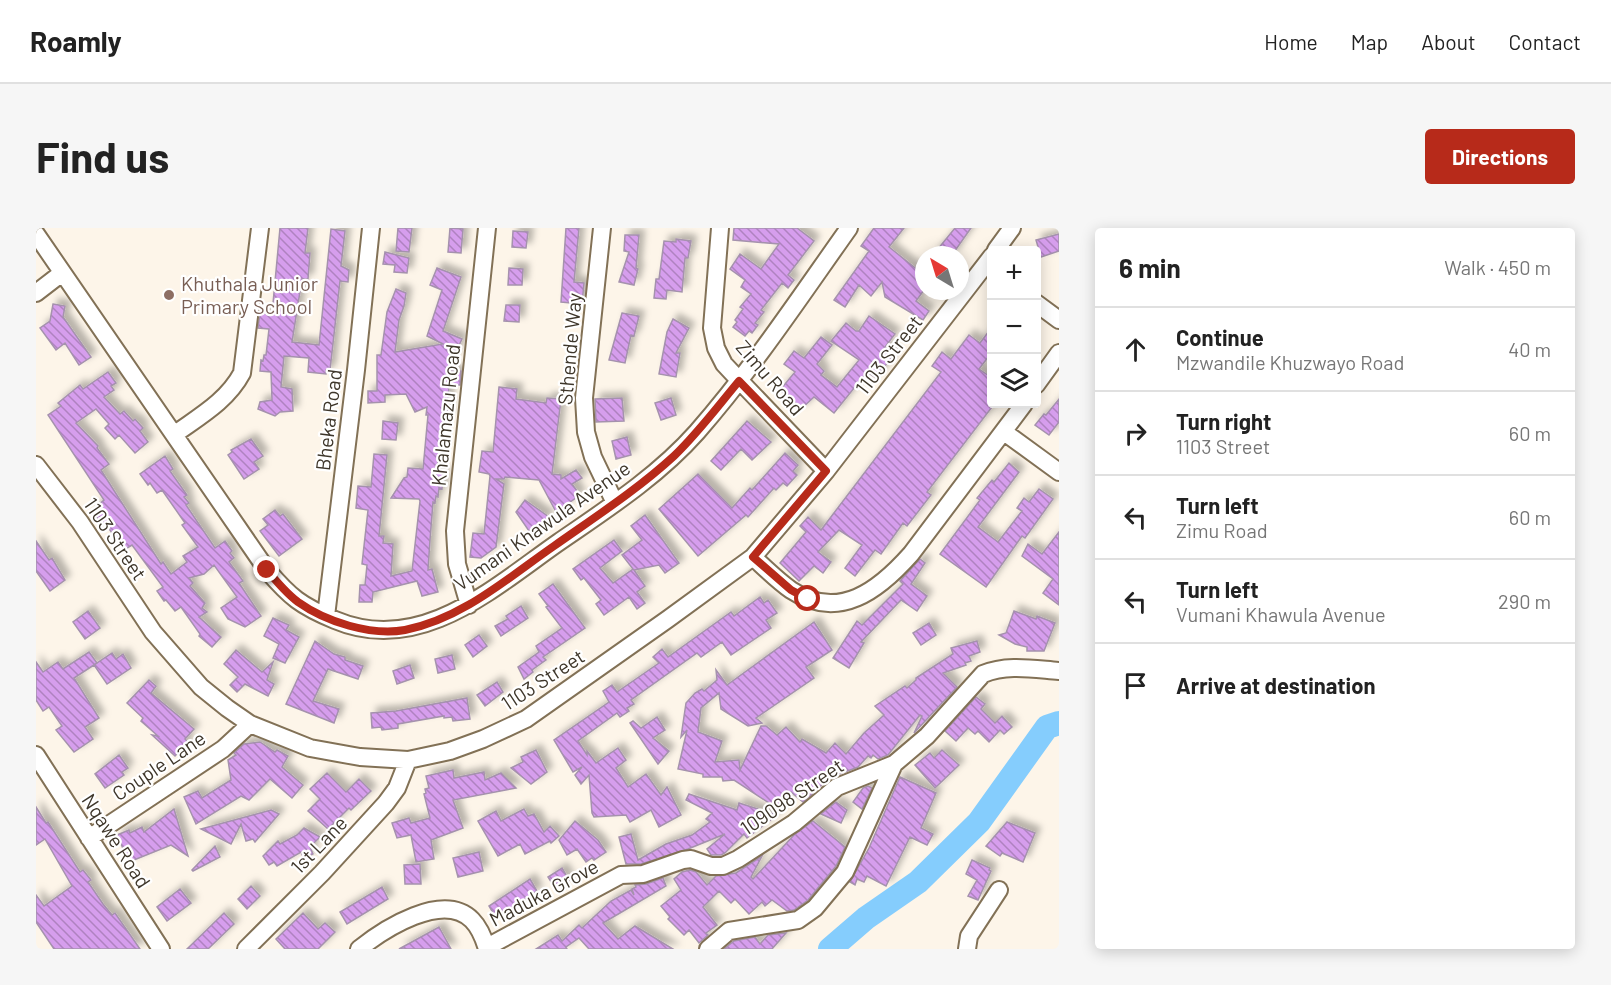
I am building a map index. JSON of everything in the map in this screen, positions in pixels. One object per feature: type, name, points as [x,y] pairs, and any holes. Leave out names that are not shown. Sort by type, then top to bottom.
[{"type":"street","points":[[175,434],[224,399],[236,385],[242,373],[260,228]]},
{"type":"street","name":"Bheka Road","points":[[326,616],[371,228]]},
{"type":"street","name":"Khalamazu Road","points":[[469,605],[457,564],[455,531],[487,228]]},
{"type":"street","name":"Sthende Way","points":[[602,228],[584,398],[586,432],[593,457],[615,503]]},
{"type":"street","name":"Zimu Road","points":[[720,228],[712,328],[716,348],[724,364],[739,381],[826,471]]},
{"type":"street","name":"Vumani Khawula Avenue","points":[[36,234],[267,570],[285,591],[299,603],[351,627],[377,631],[405,630],[429,623],[469,605],[615,503],[675,455],[739,381],[849,228]]},
{"type":"street","points":[[999,246],[1012,228]]},
{"type":"street","name":"1103 Street","points":[[36,465],[80,522],[153,632],[201,687],[250,724],[310,748],[360,757],[408,760],[450,751],[526,720],[753,557],[826,471],[987,267]]},
{"type":"street","points":[[36,293],[62,273]]},
{"type":"street","points":[[1041,307],[1059,320]]},
{"type":"street","points":[[1041,378],[1059,353]]},
{"type":"street","points":[[753,557],[791,590],[808,599],[825,603],[845,602],[862,597],[895,572],[1021,408]]},
{"type":"street","points":[[1004,432],[1059,472]]},
{"type":"street","name":"109098 Street","points":[[621,875],[643,874],[691,859],[711,866],[723,866],[794,823],[837,787],[894,764],[927,736],[983,674],[996,669],[1009,668],[1059,671]]},
{"type":"street","name":"Couple Lane","points":[[89,838],[223,749],[250,724]]},
{"type":"street","name":"Nqawe Road","points":[[36,755],[161,949]]},
{"type":"street","name":"1st Lane","points":[[246,949],[322,873],[387,803],[397,788],[408,760]]},
{"type":"street","points":[[708,949],[729,930],[798,920],[815,908],[845,872],[894,764]]},
{"type":"street","name":"Maduka Grove","points":[[359,949],[404,921],[427,912],[443,909],[456,910],[471,918],[487,948],[621,875]]},
{"type":"street","points":[[966,949],[969,936],[999,890]]},
{"type":"building","points":[[280,228],[308,228],[305,253],[310,253],[308,279],[302,279],[292,342],[319,345],[331,229],[345,231],[341,266],[349,270],[348,282],[340,281],[330,370],[326,370],[326,374],[308,372],[309,358],[284,356],[281,387],[292,389],[293,411],[280,412],[275,416],[258,409],[260,402],[272,400],[271,372],[260,371],[261,360],[263,361],[266,355],[269,329],[258,328],[260,313],[272,314]]},
{"type":"building","points":[[398,228],[412,228],[409,252],[396,251]]},
{"type":"building","points":[[450,228],[463,229],[461,253],[448,252]]},
{"type":"building","points":[[566,228],[579,228],[574,282],[584,283],[582,304],[561,302]]},
{"type":"building","points":[[734,228],[797,228],[814,241],[788,275],[794,280],[788,288],[782,283],[761,310],[764,312],[755,323],[758,325],[752,333],[749,331],[745,336],[733,327],[743,309],[740,307],[751,294],[741,287],[745,280],[730,269],[740,254],[761,269],[779,244],[733,240]]},
{"type":"building","points":[[874,228],[904,228],[889,247],[915,268],[915,300],[929,311],[923,320],[885,297],[882,282],[871,296],[859,285],[845,307],[834,300],[869,251],[861,246]]},
{"type":"building","points":[[955,228],[971,228],[958,246],[940,246]]},
{"type":"building","points":[[513,231],[528,232],[526,248],[512,247]]},
{"type":"building","points":[[1059,234],[1059,251],[1041,257],[1041,246],[1038,246],[1036,240]]},
{"type":"building","points":[[625,235],[639,235],[636,268],[638,269],[634,285],[619,282],[629,252],[624,251]]},
{"type":"building","points":[[676,239],[691,241],[688,258],[685,258],[682,292],[667,290],[666,299],[654,298],[664,241],[676,242]]},
{"type":"building","points":[[385,252],[409,258],[407,273],[394,272],[395,265],[383,264]]},
{"type":"building","points":[[437,268],[461,277],[443,331],[462,339],[447,371],[461,371],[460,385],[449,385],[447,418],[444,418],[443,427],[441,427],[437,471],[443,472],[442,489],[439,488],[438,497],[436,496],[435,503],[433,502],[428,570],[432,569],[438,592],[422,596],[417,581],[373,592],[372,602],[359,602],[360,585],[365,585],[367,565],[362,564],[368,510],[356,508],[358,486],[371,487],[374,454],[387,455],[379,536],[384,536],[383,543],[393,544],[391,576],[412,571],[420,501],[419,499],[391,498],[407,477],[408,468],[423,469],[427,407],[415,412],[406,394],[385,395],[385,402],[368,403],[368,391],[377,391],[377,355],[381,355],[387,312],[396,289],[406,293],[399,320],[395,352],[443,344],[427,336],[442,290],[430,285]]},
{"type":"building","points":[[509,268],[523,269],[522,285],[508,285]]},
{"type":"building","points":[[53,304],[65,306],[63,317],[91,357],[79,365],[65,343],[56,350],[40,328],[50,321]]},
{"type":"building","points":[[506,305],[520,305],[519,322],[504,321]]},
{"type":"building","points":[[622,313],[639,316],[634,336],[631,335],[625,363],[609,360]]},
{"type":"building","points":[[869,316],[895,334],[885,347],[894,354],[876,378],[867,372],[834,413],[814,397],[800,410],[780,390],[795,372],[784,364],[794,351],[804,358],[821,337],[832,345],[817,364],[824,371],[821,375],[837,387],[859,360],[831,341],[846,323],[859,331]]},
{"type":"building","points":[[673,319],[689,328],[676,353],[680,353],[676,377],[659,374],[667,332]]},
{"type":"building","points":[[987,334],[987,359],[979,369],[987,375],[987,408],[991,408],[927,492],[931,495],[907,526],[903,523],[881,554],[875,550],[855,576],[845,568],[862,545],[839,530],[818,552],[831,562],[823,573],[814,566],[799,581],[780,563],[806,532],[800,526],[808,517],[821,530],[941,372],[932,366],[942,352],[951,359],[969,335],[980,343]]},
{"type":"building","points":[[108,372],[116,383],[111,386],[114,390],[104,397],[120,414],[124,411],[133,421],[135,419],[143,428],[140,431],[148,442],[135,453],[119,435],[115,439],[105,428],[109,424],[96,409],[76,423],[98,446],[97,448],[109,464],[101,470],[106,478],[161,564],[163,562],[171,574],[187,562],[183,556],[198,547],[182,525],[185,523],[162,490],[157,493],[140,474],[165,456],[173,469],[170,471],[187,495],[184,497],[189,503],[186,505],[215,548],[225,541],[232,551],[230,553],[234,558],[229,562],[243,581],[239,583],[261,616],[245,627],[228,619],[221,608],[237,597],[214,565],[204,574],[189,578],[193,583],[190,586],[205,603],[202,608],[207,612],[199,617],[221,637],[212,647],[199,636],[200,634],[181,607],[175,611],[166,600],[164,601],[157,591],[163,587],[132,545],[124,550],[105,523],[102,525],[92,510],[104,500],[48,415],[61,406],[58,403],[80,385],[83,389]]},
{"type":"building","points":[[499,387],[517,389],[516,399],[546,403],[547,398],[561,399],[552,474],[561,475],[561,479],[576,470],[582,478],[572,484],[580,495],[556,512],[539,480],[505,477],[496,479],[504,484],[496,547],[481,558],[470,557],[473,533],[484,534],[490,476],[479,472],[482,451],[493,452]]},
{"type":"building","points":[[622,398],[624,421],[596,422],[595,399]]},
{"type":"building","points":[[671,398],[676,415],[661,420],[655,403]]},
{"type":"building","points":[[1059,399],[1059,422],[1049,435],[1035,425]]},
{"type":"building","points":[[383,421],[398,423],[396,440],[382,439]]},
{"type":"building","points":[[747,421],[771,442],[752,460],[741,449],[721,470],[711,461]]},
{"type":"building","points":[[627,437],[631,455],[616,459],[612,441]]},
{"type":"building","points":[[251,439],[263,456],[254,462],[259,469],[244,479],[228,455],[232,452],[231,450]]},
{"type":"building","points":[[785,453],[798,465],[793,471],[797,475],[787,486],[783,483],[776,490],[774,488],[748,517],[746,515],[698,556],[659,509],[698,474],[732,508],[750,488],[752,490]]},
{"type":"building","points":[[1009,463],[1019,472],[978,527],[998,542],[1022,511],[1017,508],[1024,498],[1029,502],[1039,489],[1053,499],[1025,538],[1022,536],[986,587],[940,554],[980,500],[977,498]]},
{"type":"building","points":[[525,500],[549,517],[529,531],[516,512]]},
{"type":"building","points":[[275,510],[280,516],[283,514],[302,539],[279,556],[260,531],[268,525],[263,519]]},
{"type":"building","points":[[645,515],[679,563],[665,573],[659,565],[634,570],[645,586],[637,592],[645,603],[637,609],[629,597],[604,615],[596,604],[601,600],[584,578],[581,580],[573,569],[614,540],[622,551],[600,568],[613,583],[633,569],[622,555],[642,540],[631,526]]},
{"type":"building","points":[[1059,532],[1059,605],[1043,593],[1053,579],[1022,556],[1028,544],[1042,554]]},
{"type":"building","points":[[36,541],[49,560],[52,558],[65,580],[50,591],[36,571]]},
{"type":"building","points":[[920,559],[925,563],[911,584],[927,596],[917,611],[901,600],[861,642],[864,643],[849,668],[833,658],[857,621],[862,625],[903,584],[900,581]]},
{"type":"building","points":[[553,584],[585,628],[543,657],[546,660],[524,679],[518,667],[539,652],[536,646],[562,628],[539,594]]},
{"type":"building","points":[[760,597],[764,603],[768,600],[777,613],[766,620],[771,628],[731,655],[722,642],[701,657],[697,653],[631,700],[634,704],[627,708],[629,711],[620,717],[617,713],[578,741],[587,755],[587,751],[596,763],[618,748],[626,760],[616,768],[628,787],[646,774],[661,795],[667,787],[681,815],[659,827],[651,810],[630,822],[626,815],[594,817],[589,775],[581,784],[575,775],[582,767],[573,772],[554,740],[609,702],[603,691],[612,685],[617,692],[659,663],[653,657],[662,649],[668,657],[731,612],[734,616]]},
{"type":"building","points":[[521,606],[528,618],[501,636],[495,626],[508,619],[506,616]]},
{"type":"building","points":[[88,611],[100,628],[85,639],[73,622]]},
{"type":"building","points":[[1014,611],[1055,623],[1044,651],[1027,651],[1027,647],[1015,644],[999,635],[1006,633]]},
{"type":"building","points":[[273,618],[289,625],[286,630],[299,637],[285,663],[273,658],[279,644],[264,636]]},
{"type":"building","points":[[814,622],[832,650],[806,667],[814,678],[756,718],[762,723],[748,726],[721,709],[719,693],[701,708],[698,732],[722,741],[715,762],[739,760],[740,770],[761,726],[766,726],[777,735],[786,727],[800,742],[802,739],[826,753],[835,743],[846,754],[884,715],[875,706],[905,686],[907,688],[916,678],[953,654],[951,648],[977,641],[980,652],[969,656],[971,661],[965,663],[966,665],[943,673],[957,687],[914,733],[922,716],[920,715],[888,755],[878,759],[873,755],[871,758],[868,756],[858,767],[840,774],[834,769],[819,788],[803,802],[791,792],[781,811],[734,780],[723,781],[722,777],[703,777],[703,774],[678,769],[687,730],[681,737],[686,703],[695,693],[702,689],[704,691],[717,680],[716,670],[727,685]]},
{"type":"building","points":[[929,623],[936,635],[921,645],[913,633]]},
{"type":"building","points":[[479,635],[487,646],[473,657],[465,645]]},
{"type":"building","points":[[315,641],[334,654],[345,657],[345,660],[363,666],[358,679],[328,669],[313,701],[339,709],[334,723],[286,704]]},
{"type":"building","points":[[236,650],[262,672],[273,662],[267,680],[274,684],[268,696],[245,684],[237,692],[230,685],[238,677],[224,664]]},
{"type":"building","points":[[89,652],[97,663],[74,678],[99,718],[85,727],[93,739],[74,752],[56,730],[62,726],[49,707],[43,711],[36,700],[36,662],[43,672],[58,662],[63,669]]},
{"type":"building","points":[[112,653],[116,659],[123,654],[131,668],[107,684],[94,665]]},
{"type":"building","points":[[452,655],[455,669],[438,673],[435,659]]},
{"type":"building","points":[[410,665],[414,678],[397,684],[393,671]]},
{"type":"building","points":[[149,680],[156,686],[151,693],[194,729],[185,739],[188,742],[175,756],[152,735],[158,736],[141,721],[143,718],[127,703]]},
{"type":"building","points":[[497,682],[503,692],[485,706],[477,695]]},
{"type":"building","points":[[976,697],[985,704],[981,709],[995,723],[1002,716],[1012,727],[1004,734],[1000,730],[989,742],[978,731],[975,734],[968,728],[956,741],[945,731]]},
{"type":"building","points":[[467,698],[470,719],[453,721],[452,717],[444,718],[444,716],[398,724],[398,728],[382,730],[381,727],[372,728],[371,713],[396,711]]},
{"type":"building","points":[[657,717],[665,730],[653,738],[669,751],[658,764],[630,723],[633,721],[641,728]]},
{"type":"building","points":[[260,742],[275,752],[277,750],[288,756],[282,767],[303,785],[292,798],[270,779],[249,800],[241,796],[196,824],[184,797],[198,791],[202,798],[231,780],[228,760],[236,755],[234,753],[244,744]]},
{"type":"building","points":[[536,750],[547,772],[531,784],[511,768],[523,762],[521,757]]},
{"type":"building","points":[[942,750],[959,765],[935,788],[915,765],[930,753],[934,758]]},
{"type":"building","points":[[119,755],[128,768],[122,772],[124,775],[105,788],[95,774]]},
{"type":"building","points":[[453,770],[454,778],[484,772],[485,780],[501,773],[516,788],[453,800],[463,828],[431,840],[434,859],[416,862],[411,835],[397,838],[392,823],[409,818],[411,823],[430,818],[424,794],[425,789],[429,788],[426,776]]},
{"type":"building","points":[[327,773],[346,792],[359,779],[371,791],[351,810],[349,808],[328,829],[308,811],[320,799],[310,789]]},
{"type":"building","points":[[900,777],[936,793],[921,828],[933,834],[927,845],[910,837],[886,886],[867,876],[864,882],[857,879],[855,885],[850,882],[869,848]]},
{"type":"building","points":[[868,786],[872,788],[862,809],[853,802],[863,788]]},
{"type":"building","points":[[689,794],[737,810],[739,803],[777,815],[747,838],[744,834],[721,855],[711,855],[707,849],[725,834],[641,864],[626,864],[619,837],[631,834],[638,860],[666,844],[692,835],[710,822],[706,819],[712,813],[686,800]]},
{"type":"building","points":[[836,802],[847,810],[841,823],[821,814]]},
{"type":"building","points":[[36,807],[80,872],[83,870],[91,880],[88,882],[103,904],[112,915],[115,913],[140,949],[54,949],[36,922],[36,895],[44,906],[72,886],[45,839],[36,845]]},
{"type":"building","points":[[174,809],[188,856],[171,845],[129,862],[117,835],[129,830],[130,833],[142,827],[144,832]]},
{"type":"building","points":[[524,809],[528,816],[534,814],[544,832],[550,826],[559,836],[551,843],[550,841],[525,854],[520,844],[498,856],[478,821],[496,811],[501,821]]},
{"type":"building","points":[[271,810],[279,814],[255,842],[253,839],[246,841],[241,824],[231,844],[201,829]]},
{"type":"building","points":[[575,821],[598,840],[606,852],[586,862],[577,849],[567,855],[559,840]]},
{"type":"building","points":[[813,821],[845,847],[836,866],[808,900],[794,910],[787,911],[772,900],[765,906],[762,902],[749,914],[735,899],[731,903],[719,891],[703,907],[717,925],[706,933],[708,935],[699,943],[689,930],[684,935],[668,919],[670,917],[661,906],[681,890],[674,879],[682,872],[690,870],[696,872],[707,885],[716,876],[736,873],[762,856],[751,877],[753,879],[794,835]]},
{"type":"building","points":[[1007,822],[1035,833],[1023,862],[1002,853],[1000,856],[986,846]]},
{"type":"building","points":[[304,828],[320,837],[310,847],[313,854],[304,859],[301,852],[277,866],[274,862],[269,865],[263,856],[278,841],[280,844],[297,835]]},
{"type":"building","points":[[215,846],[220,857],[193,871],[192,870]]},
{"type":"building","points":[[479,852],[483,871],[458,877],[453,858]]},
{"type":"building","points":[[972,860],[990,868],[991,871],[978,900],[968,896],[977,880],[966,874]]},
{"type":"building","points":[[420,864],[421,884],[405,884],[404,865]]},
{"type":"building","points":[[562,868],[569,880],[555,888],[548,877]]},
{"type":"building","points":[[663,878],[666,886],[603,923],[618,939],[635,926],[673,949],[589,949],[579,938],[566,947],[567,949],[536,949],[558,935],[562,941],[579,925],[582,928],[611,901],[631,890],[634,895],[632,889],[636,887],[635,885]]},
{"type":"building","points":[[530,879],[537,891],[496,918],[489,906]]},
{"type":"building","points":[[251,886],[260,896],[247,909],[238,899]]},
{"type":"building","points":[[382,887],[388,899],[347,924],[340,912]]},
{"type":"building","points":[[180,889],[191,903],[167,921],[157,907]]},
{"type":"building","points":[[224,913],[234,924],[208,949],[187,949]]},
{"type":"building","points":[[303,913],[318,929],[325,923],[335,932],[318,949],[285,949],[276,939]]},
{"type":"building","points":[[439,927],[451,949],[399,949]]},
{"type":"building","points":[[786,933],[772,949],[724,949],[734,941],[755,937],[760,944],[768,935]]},
{"type":"waterway","points":[[830,949],[866,918],[918,882],[979,822],[1047,727],[1059,723]]},
{"type":"place","name":"Khuthala Junior Primary School","points":[[169,295]]},
{"type":"route","points":[[267,570],[299,603],[351,627],[377,631],[405,630],[429,623],[469,605],[641,484],[675,455],[697,432],[739,381],[826,471],[753,557],[791,590],[808,599]]}]
